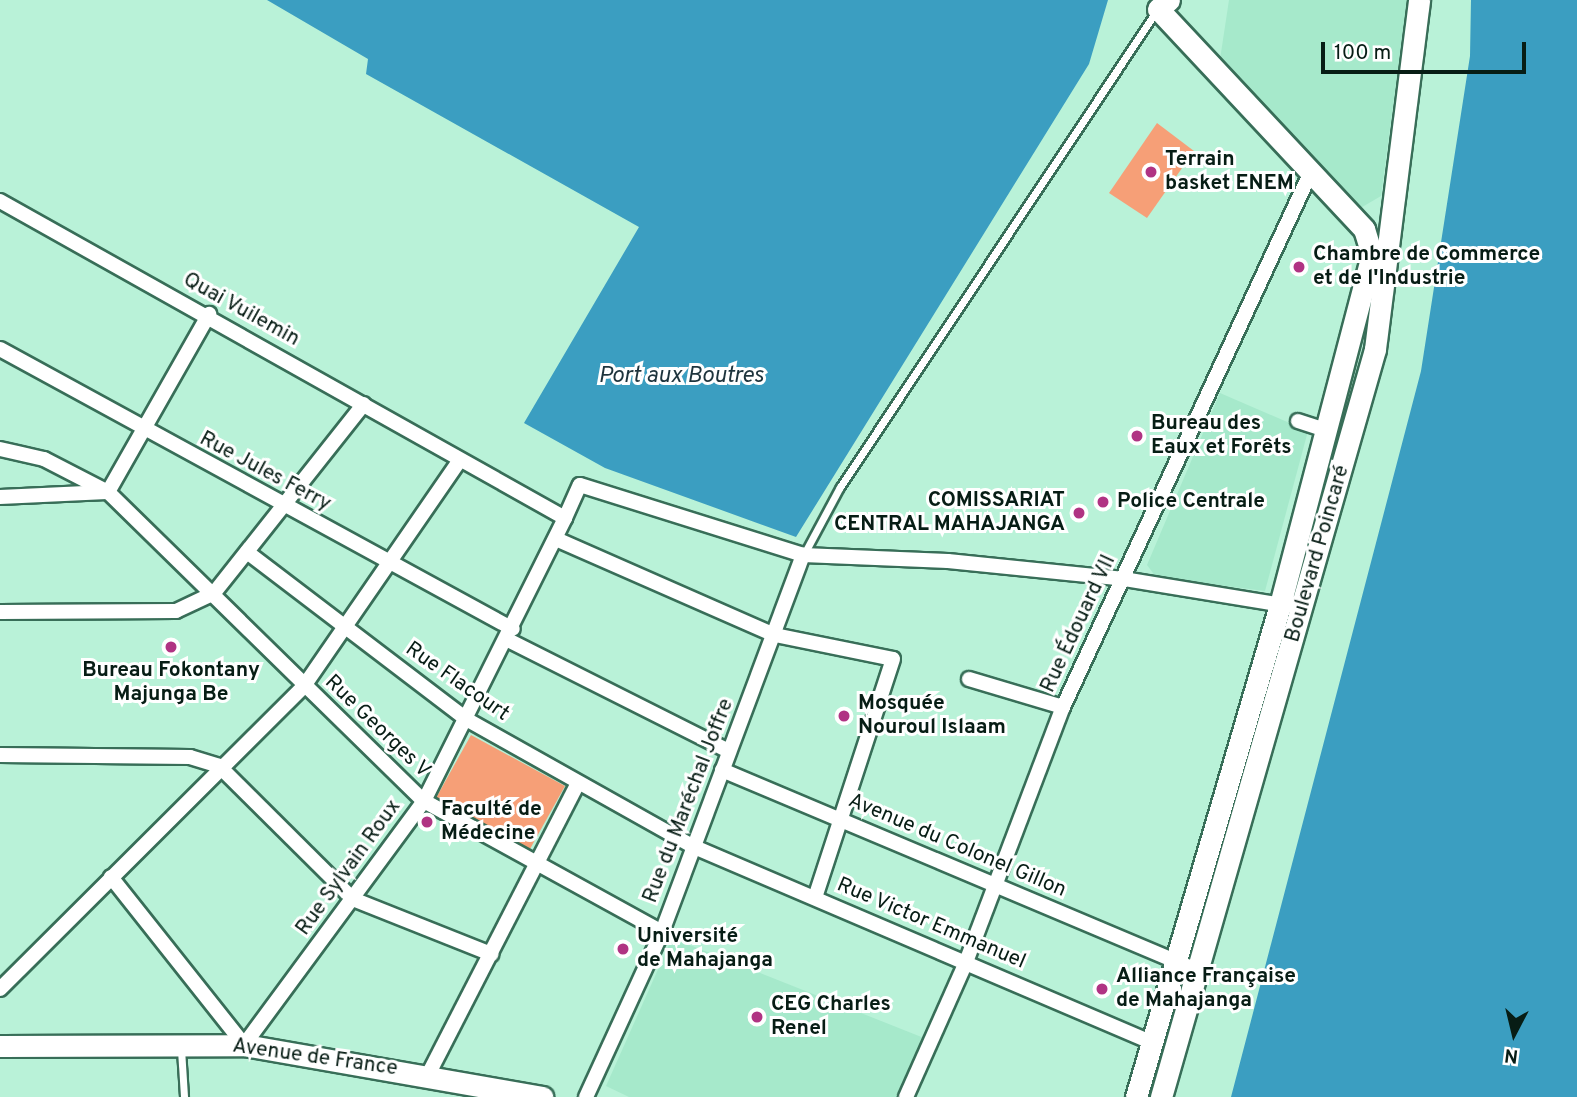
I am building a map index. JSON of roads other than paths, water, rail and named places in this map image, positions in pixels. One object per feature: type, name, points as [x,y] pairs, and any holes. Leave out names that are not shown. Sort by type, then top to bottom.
[{"type":"street","name":"Boulevard Poincaré","points":[[1161,1097],[1304,609],[1366,382],[1381,256],[1419,0]]},
{"type":"street","points":[[1164,4],[1309,176],[1364,229],[1381,256]]},
{"type":"street","name":"Rue Édouard VII","points":[[906,1097],[966,962],[993,884],[1063,707],[1309,176]]},
{"type":"street","name":"Quai Vuilemin","points":[[0,201],[209,314],[459,461],[565,518]]},
{"type":"street","name":"Boulevard Poincaré","points":[[1136,1097],[1280,605],[1342,376],[1381,256]]},
{"type":"street","points":[[0,497],[108,492],[209,314]]},
{"type":"street","name":"Rue Jules Ferry","points":[[0,349],[142,430],[390,561],[511,635],[729,751]]},
{"type":"street","points":[[1342,376],[1366,382]]},
{"type":"street","points":[[0,612],[176,611],[214,593],[280,505],[365,404]]},
{"type":"street","points":[[1298,421],[1328,431]]},
{"type":"street","name":"Rue Georges V","points":[[0,449],[44,459],[108,492],[424,801],[537,868],[662,932]]},
{"type":"street","points":[[0,989],[219,766],[304,686],[459,461]]},
{"type":"street","name":"Rue Sylvain Roux","points":[[244,1045],[424,801],[511,635],[580,485],[803,555]]},
{"type":"street","points":[[556,539],[775,635],[892,659],[843,820],[815,897]]},
{"type":"street","name":"Rue Flacourt","points":[[247,552],[466,719],[692,846]]},
{"type":"street","points":[[803,555],[948,561],[1124,579],[1304,609]]},
{"type":"street","name":"Rue du Maréchal Joffre","points":[[586,1097],[662,932],[803,555]]},
{"type":"street","points":[[969,679],[1063,707]]},
{"type":"street","points":[[0,755],[190,757],[219,766],[354,899],[491,954]]},
{"type":"street","name":"Avenue du Colonel Gillon","points":[[722,770],[1199,971]]},
{"type":"street","points":[[1232,770],[1255,778]]},
{"type":"street","points":[[429,1073],[537,868],[578,783]]},
{"type":"street","name":"Rue Victor Emmanuel","points":[[692,846],[1153,1043]]},
{"type":"street","points":[[111,877],[244,1045]]},
{"type":"street","name":"Avenue de France","points":[[0,1046],[244,1045],[429,1073],[543,1097]]},
{"type":"lane","points":[[803,555],[840,487],[1164,4]]},
{"type":"lane","points":[[181,1045],[184,1097]]},
{"type":"water","name":"Port aux Boutres","points":[[267,0],[1108,0],[1089,64],[796,537],[605,468],[524,423],[639,227],[366,74],[368,59]]},
{"type":"water","points":[[1471,0],[1577,0],[1577,1097],[1231,1097],[1421,371],[1470,56]]},
{"type":"place","name":"Terrain basket ENEM","points":[[1151,172]]},
{"type":"place","name":"Chambre de Commerce et de l'Industrie","points":[[1299,267]]},
{"type":"place","name":"Bureau des Eaux et Forêts","points":[[1137,436]]},
{"type":"place","name":"Police Centrale","points":[[1103,502]]},
{"type":"place","name":"COMISSARIAT CENTRAL MAHAJANGA","points":[[1079,513]]},
{"type":"place","name":"Bureau Fokontany Majunga Be","points":[[171,647]]},
{"type":"place","name":"Mosquée Nouroul Islaam","points":[[844,716]]},
{"type":"place","name":"Faculté de Médecine","points":[[427,822]]},
{"type":"place","name":"Université de Mahajanga","points":[[623,949]]},
{"type":"place","name":"Alliance Française de Mahajanga","points":[[1102,989]]},
{"type":"place","name":"CEG Charles Renel","points":[[757,1017]]}]
